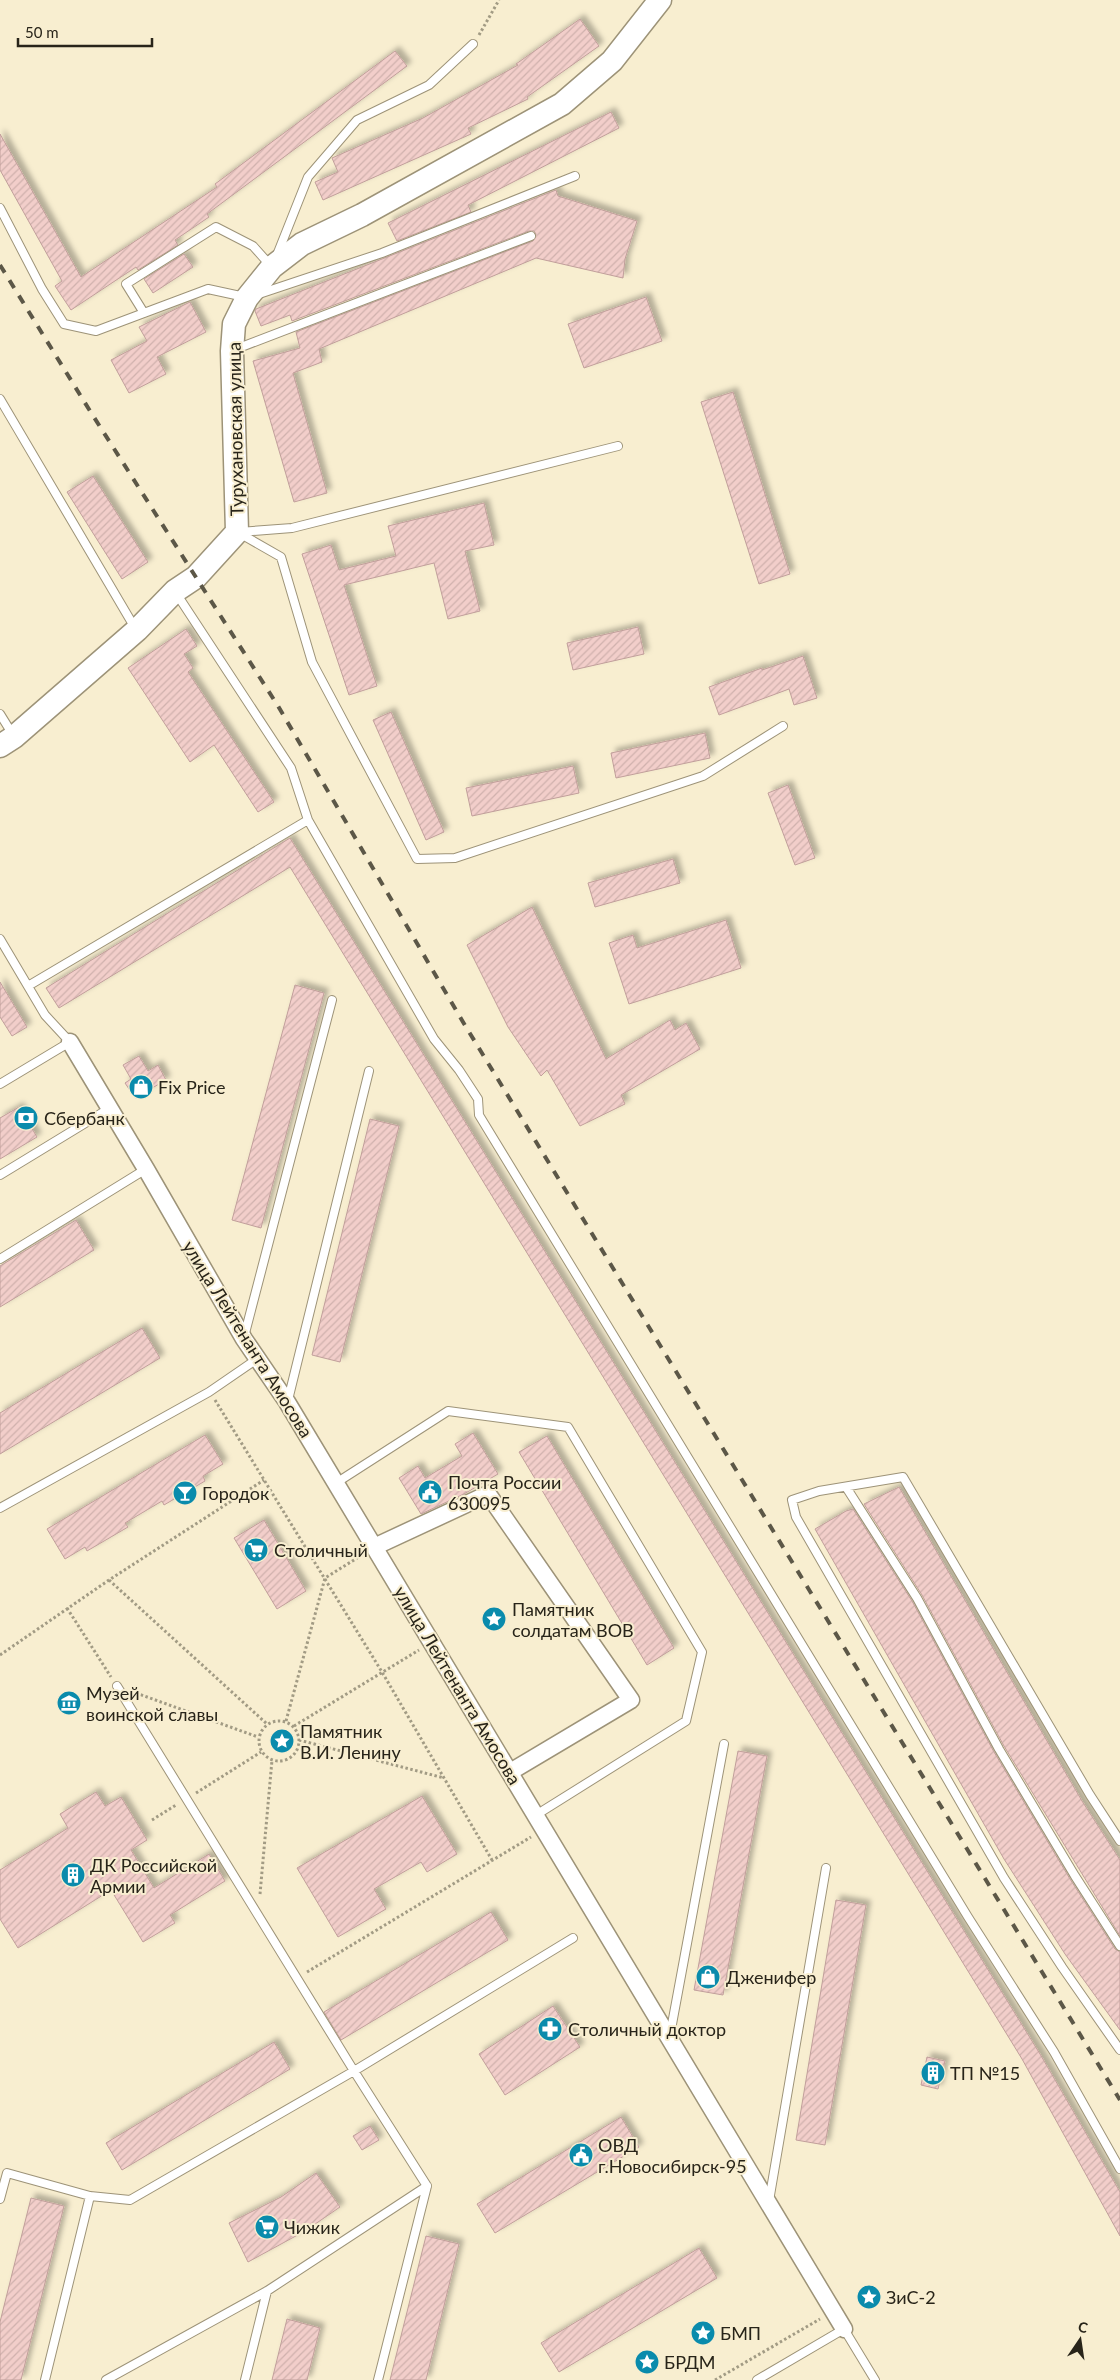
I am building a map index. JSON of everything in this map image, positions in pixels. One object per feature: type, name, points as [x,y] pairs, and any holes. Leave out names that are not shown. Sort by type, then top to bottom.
[{"type":"street","name":"Турухановская улица","points":[[7,742],[137,630],[175,591],[196,576],[237,532],[232,351],[234,324],[247,298],[272,267],[302,244],[371,210],[562,104],[612,61],[660,0]]},
{"type":"street","name":"улица Лейтенанта Амосова","points":[[70,1042],[244,1339],[287,1402],[844,2329]]},
{"type":"street","points":[[374,1547],[488,1494],[631,1700],[510,1772]]},
{"type":"lane","points":[[144,313],[126,284],[216,227],[253,246],[272,267],[308,177],[356,120],[429,85],[473,44]]},
{"type":"lane","points":[[0,208],[42,289],[64,324],[96,331],[208,289],[247,298],[382,253],[576,176]]},
{"type":"lane","points":[[232,351],[530,236]]},
{"type":"lane","points":[[0,399],[137,630]]},
{"type":"lane","points":[[237,532],[292,528],[618,446]]},
{"type":"lane","points":[[237,532],[282,557],[312,662],[417,859],[455,858],[703,776],[783,726]]},
{"type":"lane","points":[[175,591],[291,768],[308,820],[434,1038],[459,1070],[478,1099],[479,1115],[958,1900],[1054,2052],[1120,2169]]},
{"type":"lane","points":[[0,714],[7,742]]},
{"type":"lane","points":[[28,986],[308,820]]},
{"type":"lane","points":[[0,939],[46,1015],[70,1042],[0,1084]]},
{"type":"lane","points":[[244,1339],[332,1000]]},
{"type":"lane","points":[[287,1402],[369,1071]]},
{"type":"lane","points":[[0,1175],[110,1108]]},
{"type":"lane","points":[[0,1259],[146,1169]]},
{"type":"lane","points":[[0,1508],[209,1392],[257,1360]]},
{"type":"lane","points":[[336,1483],[448,1411],[568,1427],[702,1652],[686,1721],[540,1822]]},
{"type":"lane","points":[[1120,1841],[1090,1795],[903,1477],[819,1491],[792,1500],[796,1517],[1004,1878],[1062,1967],[1120,2050]]},
{"type":"lane","points":[[846,1487],[916,1598],[999,1749],[1075,1876],[1120,1946]]},
{"type":"lane","points":[[117,1686],[258,1918],[427,2186],[378,2380]]},
{"type":"lane","points":[[669,2037],[724,1744]]},
{"type":"lane","points":[[769,2203],[826,1868]]},
{"type":"lane","points":[[0,2199],[8,2173],[90,2196],[130,2200],[354,2071],[573,1938]]},
{"type":"lane","points":[[106,2380],[267,2291],[427,2186]]},
{"type":"lane","points":[[45,2380],[90,2196]]},
{"type":"lane","points":[[245,2380],[267,2291]]},
{"type":"lane","points":[[757,2380],[844,2329],[875,2380]]},
{"type":"path","points":[[473,44],[495,10],[499,0]]},
{"type":"path","points":[[209,1392],[382,1672],[492,1860]]},
{"type":"path","points":[[0,1655],[109,1580],[264,1480]]},
{"type":"path","points":[[286,1721],[324,1578],[374,1547]]},
{"type":"path","points":[[109,1580],[267,1724]]},
{"type":"path","points":[[67,1608],[117,1686],[258,1738]]},
{"type":"path","points":[[294,1726],[432,1643]]},
{"type":"path","points":[[276,1720],[286,1721],[294,1726],[299,1740],[296,1752],[285,1760],[272,1760],[261,1752],[258,1738],[267,1724],[276,1720]]},
{"type":"path","points":[[299,1740],[444,1778]]},
{"type":"path","points":[[152,1820],[261,1752]]},
{"type":"path","points":[[258,1918],[272,1760]]},
{"type":"path","points":[[296,1979],[492,1860],[540,1822]]},
{"type":"path","points":[[715,2380],[833,2311]]},
{"type":"building","points":[[580,19],[599,46],[527,97],[528,99],[468,128],[471,134],[323,200],[315,182],[338,172],[332,158],[423,118],[518,65],[516,64]]},
{"type":"building","points":[[395,51],[407,66],[207,214],[209,217],[175,240],[178,245],[138,270],[136,267],[71,310],[55,286],[62,281],[0,170],[0,134],[81,277],[217,187],[215,184]]},
{"type":"building","points":[[611,112],[619,128],[468,205],[471,212],[397,241],[388,223]]},
{"type":"building","points":[[556,190],[558,196],[637,221],[625,259],[623,278],[536,258],[319,349],[322,362],[293,373],[327,493],[294,502],[253,361],[300,348],[296,332],[533,241],[536,234],[534,231],[529,231],[292,321],[290,315],[261,326],[255,311],[256,309]]},
{"type":"building","points":[[184,254],[193,267],[153,293],[144,279]]},
{"type":"building","points":[[646,297],[662,341],[584,368],[568,324]]},
{"type":"building","points":[[190,302],[206,332],[157,357],[166,374],[129,393],[111,360],[147,341],[139,327]]},
{"type":"building","points":[[733,392],[790,574],[759,584],[701,402]]},
{"type":"building","points":[[93,476],[148,562],[122,579],[67,492]]},
{"type":"building","points":[[484,503],[494,545],[465,551],[480,611],[448,619],[434,563],[344,585],[377,686],[349,695],[302,554],[331,545],[339,570],[396,556],[388,526]]},
{"type":"building","points":[[638,627],[644,654],[573,670],[567,643]]},
{"type":"building","points":[[186,629],[197,646],[184,654],[193,668],[188,672],[274,802],[258,812],[214,745],[190,762],[128,668]]},
{"type":"building","points":[[803,656],[817,698],[794,705],[789,689],[719,715],[709,687]]},
{"type":"building","points":[[391,712],[444,832],[426,840],[373,720]]},
{"type":"building","points":[[705,733],[710,758],[616,778],[611,753]]},
{"type":"building","points":[[573,766],[579,793],[472,816],[466,788]]},
{"type":"building","points":[[788,785],[815,858],[795,865],[768,793]]},
{"type":"building","points":[[290,838],[1040,2054],[1120,2192],[1120,2236],[1022,2059],[290,867],[59,1008],[46,988]]},
{"type":"building","points":[[673,859],[680,883],[595,907],[588,883]]},
{"type":"building","points":[[532,907],[606,1059],[670,1020],[675,1030],[686,1023],[700,1049],[621,1095],[625,1104],[580,1126],[547,1070],[541,1076],[508,1027],[467,945]]},
{"type":"building","points":[[726,920],[741,968],[629,1004],[609,943],[633,935],[637,948]]},
{"type":"building","points":[[0,982],[27,1027],[12,1036],[0,1017]]},
{"type":"building","points":[[295,985],[324,993],[261,1228],[232,1220]]},
{"type":"building","points":[[139,1056],[148,1071],[158,1065],[166,1080],[135,1098],[125,1083],[131,1079],[123,1065]]},
{"type":"building","points":[[19,1107],[37,1137],[0,1159],[0,1118]]},
{"type":"building","points":[[370,1119],[399,1126],[340,1362],[312,1355]]},
{"type":"building","points":[[76,1220],[94,1250],[0,1307],[0,1266]]},
{"type":"building","points":[[142,1328],[160,1358],[0,1454],[0,1413]]},
{"type":"building","points":[[473,1433],[498,1474],[464,1494],[421,1514],[399,1478],[418,1466],[425,1478],[462,1456],[455,1444]]},
{"type":"building","points":[[205,1435],[223,1464],[203,1476],[205,1481],[164,1505],[162,1501],[125,1523],[128,1527],[87,1551],[85,1547],[65,1559],[47,1529]]},
{"type":"building","points":[[547,1436],[674,1648],[647,1665],[519,1452]]},
{"type":"building","points":[[899,1487],[1082,1801],[1120,1860],[1120,1936],[1004,1746],[922,1595],[864,1504]]},
{"type":"building","points":[[853,1509],[912,1601],[994,1752],[1070,1879],[1115,1949],[1120,1952],[1120,2030],[1065,1954],[1004,1859],[815,1529]]},
{"type":"building","points":[[264,1520],[306,1591],[277,1609],[234,1538]]},
{"type":"building","points":[[738,1751],[767,1756],[723,1995],[694,1990]]},
{"type":"building","name":"ДК Российской Армии","points":[[96,1792],[105,1806],[121,1797],[147,1840],[131,1850],[154,1888],[209,1854],[225,1881],[170,1915],[175,1923],[143,1942],[111,1890],[18,1948],[0,1919],[0,1870],[68,1828],[60,1814]]},
{"type":"building","points":[[422,1796],[457,1854],[427,1872],[421,1862],[374,1889],[386,1909],[338,1937],[297,1868]]},
{"type":"building","points":[[836,1900],[866,1905],[825,2145],[796,2140]]},
{"type":"building","points":[[491,1912],[508,1940],[341,2040],[324,2012]]},
{"type":"building","points":[[553,2006],[580,2047],[505,2095],[479,2054]]},
{"type":"building","points":[[274,2042],[290,2069],[122,2170],[106,2143]]},
{"type":"building","name":"ТП №15","points":[[927,2057],[945,2061],[938,2089],[921,2085]]},
{"type":"building","points":[[621,2117],[639,2147],[495,2233],[477,2204]]},
{"type":"building","points":[[370,2126],[379,2140],[362,2150],[353,2136]]},
{"type":"building","points":[[316,2173],[340,2207],[305,2231],[248,2262],[229,2223],[281,2197]]},
{"type":"building","points":[[31,2198],[64,2206],[21,2380],[0,2380],[0,2322]]},
{"type":"building","points":[[426,2236],[459,2244],[426,2380],[390,2380]]},
{"type":"building","points":[[699,2248],[717,2278],[559,2372],[541,2343]]},
{"type":"building","points":[[287,2319],[320,2328],[307,2380],[272,2380]]},
{"type":"railway","points":[[0,265],[90,411],[278,706],[463,1022],[1120,2100]]},
{"type":"place","name":"Fix Price","points":[[141,1087]]},
{"type":"place","name":"Сбербанк","points":[[26,1118]]},
{"type":"place","name":"Почта России 630095","points":[[430,1492]]},
{"type":"place","name":"Городок","points":[[185,1493]]},
{"type":"place","name":"Столичный","points":[[256,1550]]},
{"type":"place","name":"Памятник солдатам ВОВ","points":[[494,1619]]},
{"type":"place","name":"Музей воинской славы","points":[[69,1703]]},
{"type":"place","name":"Памятник В.И. Ленину","points":[[282,1741]]},
{"type":"place","name":"ДК Российской Армии","points":[[73,1875]]},
{"type":"place","name":"Дженифер","points":[[708,1977]]},
{"type":"place","name":"Столичный доктор","points":[[550,2029]]},
{"type":"place","name":"ТП №15","points":[[933,2073]]},
{"type":"place","name":"ОВД г.Новосибирск-95","points":[[581,2155]]},
{"type":"place","name":"Чижик","points":[[267,2227]]},
{"type":"place","name":"ЗиС-2","points":[[869,2297]]},
{"type":"place","name":"БМП","points":[[703,2333]]},
{"type":"place","name":"БРДМ","points":[[647,2362]]}]
